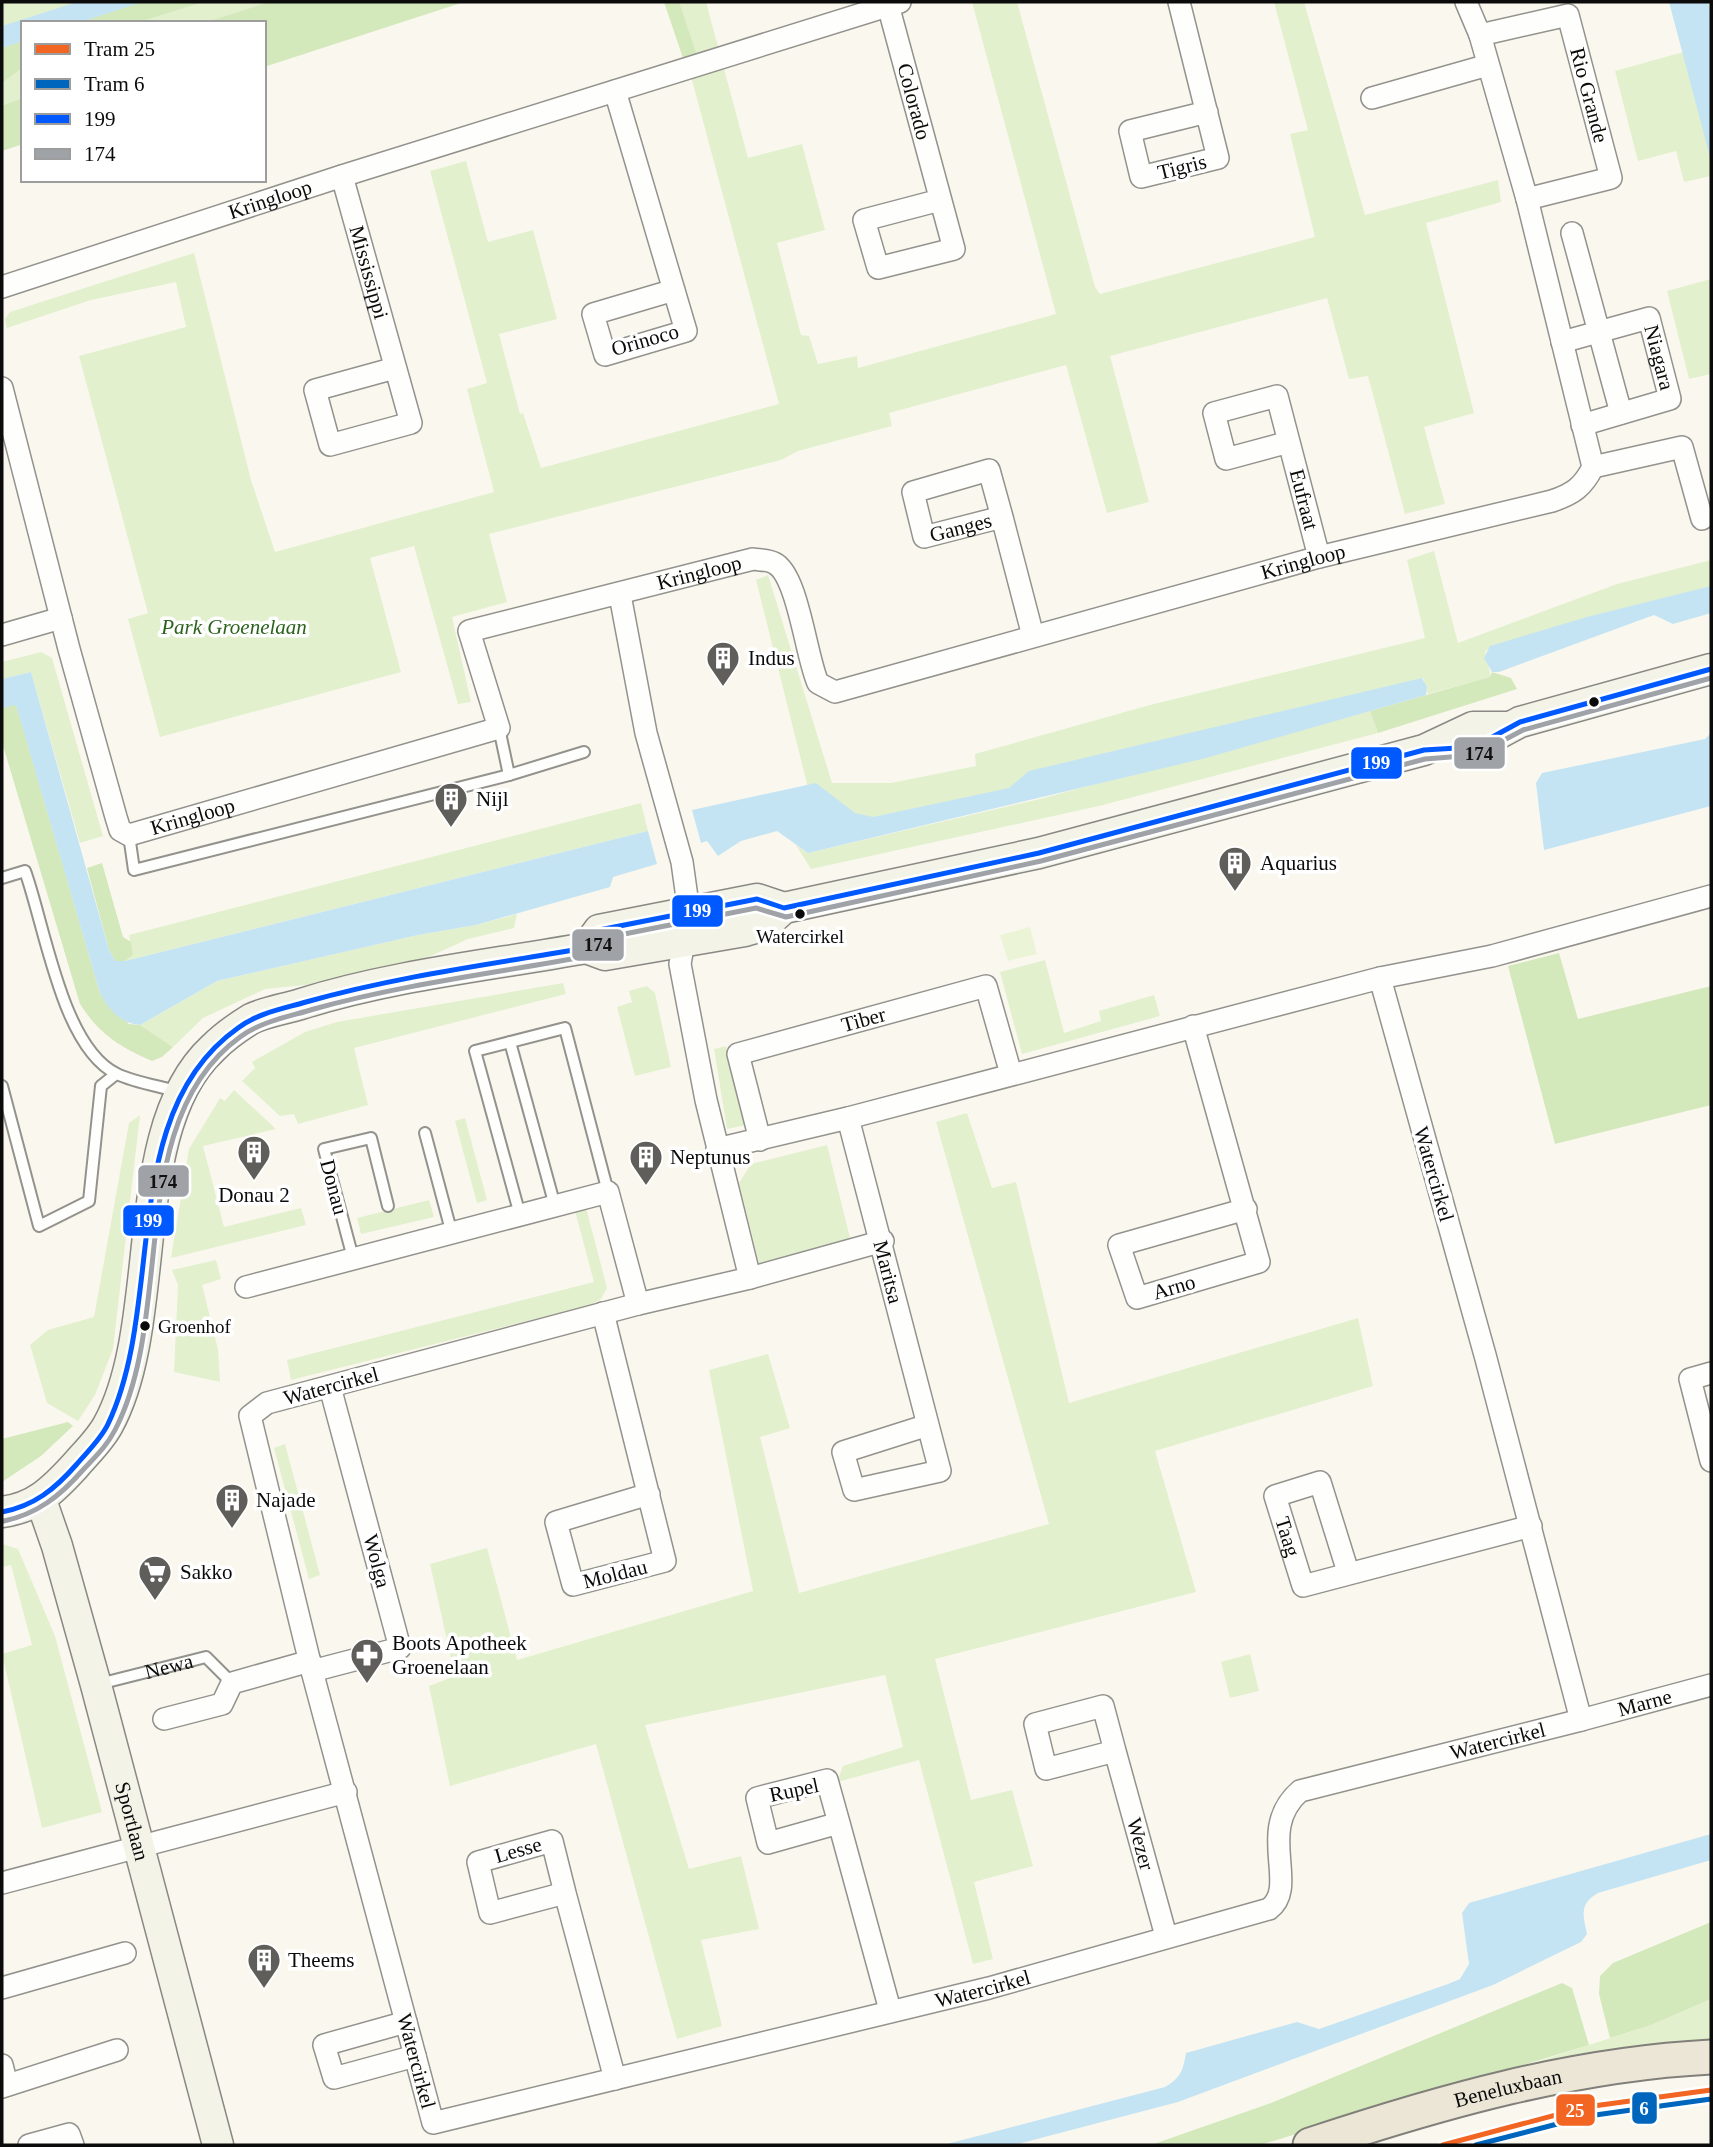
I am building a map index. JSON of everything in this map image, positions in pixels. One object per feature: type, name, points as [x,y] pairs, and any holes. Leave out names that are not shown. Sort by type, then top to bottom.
[{"type":"main road","name":"Beneluxbaan","points":[[1310,2145],[1432,2105],[1500,2089],[1650,2060],[1711,2057]]},
{"type":"street","points":[[1179,2],[1207,113]]},
{"type":"street","points":[[1466,2],[1480,34],[1527,199],[1593,467],[1682,447],[1702,519]]},
{"type":"street","name":"Kringloop","points":[[2,287],[342,176],[894,3]]},
{"type":"street","name":"Colorado","points":[[894,3],[940,200]]},
{"type":"street","name":"Rio Grande","points":[[1480,34],[1568,15],[1611,178],[1527,199]]},
{"type":"street","points":[[1372,98],[1488,65]]},
{"type":"street","name":"Orinoco","points":[[615,91],[674,290]]},
{"type":"street","name":"Mississippi","points":[[342,176],[411,423],[331,445],[315,390],[395,368]]},
{"type":"street","points":[[1572,233],[1621,414]]},
{"type":"street","name":"Niagara","points":[[1562,342],[1648,318],[1670,399],[1582,425]]},
{"type":"street","name":"Kringloop","points":[[2,388],[61,618],[120,830],[129,835],[499,728],[469,631],[620,595],[753,559],[775,563],[789,576],[818,684],[835,692],[1319,557],[1552,501],[1572,494],[1586,483],[1593,467]]},
{"type":"street","name":"Eufraat","points":[[1289,442],[1319,557]]},
{"type":"street","name":"Ganges","points":[[1002,517],[1034,636]]},
{"type":"street","points":[[620,595],[646,733],[682,862],[689,912],[680,964],[717,1149],[750,1278]]},
{"type":"street","points":[[2,635],[61,618]]},
{"type":"street","points":[[2,1512],[22,1509],[41,1500],[58,1485],[104,1432],[122,1385],[136,1327],[166,1125],[180,1092],[211,1049],[251,1019],[341,991],[586,948],[606,955],[765,925],[784,908],[1039,852],[1424,750],[1474,727],[1508,727],[1711,670]]},
{"type":"street","points":[[717,1149],[848,1118],[1380,978],[1492,956],[1711,896]]},
{"type":"street","points":[[586,948],[599,930],[757,899],[784,908]]},
{"type":"street","name":"Watercirkel","points":[[883,1241],[267,1403],[250,1416],[311,1666],[433,2123],[989,1988],[1269,1909],[1277,1903],[1280,1890],[1279,1820],[1286,1803],[1300,1791],[1581,1720],[1531,1526],[1380,978]]},
{"type":"street","name":"Tiber","points":[[760,1140],[737,1054],[986,986],[1011,1074]]},
{"type":"street","name":"Arno","points":[[1193,1026],[1246,1209],[1259,1262],[1137,1298],[1119,1245],[1246,1209]]},
{"type":"street","name":"Maritsa","points":[[848,1118],[883,1241],[940,1471],[854,1490],[843,1452],[928,1424]]},
{"type":"street","points":[[246,1287],[608,1192],[638,1304]]},
{"type":"street","name":"Moldau","points":[[603,1313],[649,1494],[665,1561],[573,1584],[556,1522],[649,1494]]},
{"type":"street","points":[[1711,1373],[1690,1379],[1711,1461]]},
{"type":"street","name":"Wolga","points":[[311,1666],[400,1648],[330,1387]]},
{"type":"street","name":"Taag","points":[[1348,1572],[1320,1482],[1275,1496],[1303,1586],[1531,1526]]},
{"type":"street","name":"Sportlaan","points":[[41,1500],[105,1683],[139,1847],[218,2145]]},
{"type":"street","points":[[164,1719],[222,1704],[232,1683],[311,1666]]},
{"type":"street","name":"Marne","points":[[1581,1720],[1711,1685]]},
{"type":"street","name":"Wezer","points":[[1115,1751],[1166,1936]]},
{"type":"street","points":[[2,1883],[346,1792]]},
{"type":"street","name":"Rupel","points":[[839,1823],[890,2010]]},
{"type":"street","points":[[565,1893],[615,2079]]},
{"type":"street","points":[[2,1988],[125,1953]]},
{"type":"street","points":[[406,2022],[324,2045],[334,2078],[415,2056]]},
{"type":"street","points":[[4,2079],[117,2050]]},
{"type":"street","points":[[29,2145],[69,2134],[73,2145]]},
{"type":"lane","points":[[499,728],[509,775]]},
{"type":"lane","points":[[129,835],[134,870],[509,775],[584,752]]},
{"type":"lane","points":[[2,877],[25,871],[67,1013],[97,1058],[116,1074],[180,1092]]},
{"type":"lane","points":[[520,1215],[475,1051],[565,1028],[608,1192]]},
{"type":"lane","points":[[510,1042],[555,1206]]},
{"type":"lane","points":[[2,1086],[39,1226],[89,1201],[101,1086],[116,1074]]},
{"type":"lane","points":[[425,1133],[452,1234]]},
{"type":"lane","name":"Donau","points":[[353,1258],[324,1149],[371,1138],[388,1206]]},
{"type":"lane","name":"Newa","points":[[105,1683],[206,1657],[232,1683]]},
{"type":"green space","points":[[2,2],[444,2],[266,23],[21,21],[21,138],[2,144]]},
{"type":"green space","points":[[142,2],[203,2],[142,21],[84,21]]},
{"type":"green space","points":[[269,2],[464,2],[266,66],[266,21],[210,21]]},
{"type":"green space","points":[[664,2],[679,2],[698,59],[685,64]]},
{"type":"green space","name":"Park Groenelaan","points":[[671,2],[706,2],[748,158],[802,144],[825,230],[777,243],[801,335],[809,336],[818,364],[857,356],[858,368],[1056,314],[972,2],[1017,2],[1095,287],[1100,294],[1315,237],[1290,134],[1308,130],[1274,2],[1304,2],[1365,215],[1498,180],[1501,202],[1426,223],[1474,413],[1424,427],[1445,504],[1405,514],[1368,376],[1349,379],[1327,298],[1110,356],[1149,502],[1107,513],[1066,365],[889,413],[892,426],[798,451],[781,460],[489,534],[507,602],[452,617],[471,702],[458,704],[414,546],[370,558],[401,672],[160,737],[128,619],[148,613],[79,356],[186,327],[176,282],[91,300],[7,328],[5,319],[10,312],[194,253],[251,480],[275,552],[494,492],[467,389],[487,383],[430,171],[466,161],[488,242],[533,230],[557,319],[499,334],[520,414],[523,413],[541,468],[779,404]]},
{"type":"green space","points":[[1682,2],[1711,2],[1711,176],[1684,182],[1676,151],[1638,161],[1615,71],[1694,49]]},
{"type":"green space","points":[[21,42],[21,69],[2,83],[2,48]]},
{"type":"green space","points":[[21,99],[21,145],[2,151],[2,106]]},
{"type":"green space","points":[[1711,279],[1711,374],[1689,379],[1667,291]]},
{"type":"green space","points":[[1434,551],[1458,643],[1617,584],[1711,560],[1711,587],[1485,651],[1491,677],[1428,694],[1423,678],[1009,790],[873,820],[848,814],[808,788],[756,580],[768,575],[832,783],[891,783],[976,766],[975,754],[1150,705],[1425,638],[1407,560]]},
{"type":"green space","points":[[41,652],[52,658],[103,836],[80,843],[31,672],[2,679],[2,662]]},
{"type":"green space","points":[[1492,672],[1511,678],[1517,689],[1378,733],[1370,711],[1490,677]]},
{"type":"green space","points":[[16,704],[100,993],[129,1024],[140,1025],[173,1047],[162,1057],[152,1061],[111,1038],[95,1024],[80,1004],[2,742],[2,708]]},
{"type":"green space","points":[[1370,711],[1378,733],[1099,806],[811,869],[796,845],[808,853],[1040,799]]},
{"type":"green space","points":[[641,803],[648,831],[125,961],[133,955],[129,935]]},
{"type":"green space","points":[[102,863],[123,937],[131,942],[133,955],[125,961],[115,961],[109,950],[87,868]]},
{"type":"green space","points":[[517,914],[514,928],[468,939],[360,988],[325,983],[265,989],[203,1018],[173,1047],[140,1025],[217,981]]},
{"type":"green space","points":[[1030,927],[1037,954],[1008,961],[1000,935]]},
{"type":"green space","points":[[1559,953],[1578,1019],[1711,986],[1711,1105],[1555,1144],[1508,966]]},
{"type":"green space","points":[[1045,960],[1064,1033],[1101,1021],[1099,1011],[1154,995],[1160,1016],[1022,1054],[1000,972]]},
{"type":"green space","points":[[563,983],[566,994],[354,1048],[368,1105],[298,1124],[294,1114],[280,1116],[242,1081],[255,1068],[252,1062],[305,1032],[337,1022]]},
{"type":"green space","points":[[647,986],[655,993],[671,1067],[635,1076],[617,1007],[632,1002],[629,991]]},
{"type":"green space","points":[[726,1046],[746,1125],[727,1129],[714,1049]]},
{"type":"green space","points":[[234,1090],[276,1129],[203,1146],[224,1227],[301,1208],[306,1225],[171,1258],[189,1149],[220,1098],[225,1101]]},
{"type":"green space","points":[[967,1113],[992,1188],[1016,1182],[1069,1403],[1358,1318],[1373,1386],[1155,1451],[1196,1592],[935,1659],[971,1800],[1012,1790],[1033,1866],[974,1882],[993,1959],[973,1964],[919,1760],[837,1782],[843,1766],[903,1747],[885,1675],[645,1725],[689,1869],[741,1856],[759,1929],[701,1940],[722,2026],[677,2039],[596,1744],[450,1786],[429,1686],[455,1676],[430,1564],[487,1548],[517,1660],[753,1591],[709,1370],[768,1354],[790,1428],[760,1437],[799,1593],[1049,1524],[936,1122]]},
{"type":"green space","points":[[140,1115],[113,1349],[95,1395],[78,1421],[47,1403],[30,1345],[48,1330],[94,1317],[129,1123]]},
{"type":"green space","points":[[465,1118],[487,1200],[477,1203],[455,1121]]},
{"type":"green space","points":[[827,1145],[851,1242],[760,1267],[739,1183],[751,1164]]},
{"type":"green space","points":[[429,1200],[434,1217],[361,1234],[357,1218]]},
{"type":"green space","points":[[585,1204],[607,1288],[601,1299],[591,1305],[291,1380],[287,1360],[594,1282],[574,1207]]},
{"type":"green space","points":[[216,1260],[221,1279],[202,1285],[218,1349],[220,1382],[174,1372],[178,1285],[172,1270]]},
{"type":"green space","points":[[68,1422],[73,1426],[41,1456],[2,1482],[2,1439]]},
{"type":"green space","points":[[285,1444],[320,1575],[309,1579],[274,1448]]},
{"type":"green space","points":[[2,1544],[18,1549],[55,1636],[102,1812],[42,1828],[2,1654],[32,1645],[11,1565],[2,1567]]},
{"type":"green space","points":[[1250,1654],[1259,1691],[1230,1698],[1221,1662]]},
{"type":"green space","points":[[1711,1922],[1711,1999],[1651,2025],[1610,2038],[1599,1994],[1600,1976],[1613,1963]]},
{"type":"green space","points":[[1562,1983],[1572,1988],[1589,2045],[1260,2145],[1151,2145],[1271,2103]]},
{"type":"green space","points":[[1711,1999],[1711,2041],[1518,2068],[1651,2025]]},
{"type":"water","points":[[77,2],[142,2],[84,21],[21,21],[21,42],[2,48],[2,26]]},
{"type":"water","points":[[1669,2],[1708,2],[1711,15],[1711,161]]},
{"type":"water","points":[[1711,586],[1711,613],[1673,624],[1654,615],[1499,672],[1492,672],[1484,658],[1490,646],[1587,617]]},
{"type":"water","points":[[31,672],[109,950],[115,961],[125,961],[648,831],[657,864],[613,877],[610,887],[476,925],[418,935],[217,981],[140,1025],[133,1024],[116,1015],[100,993],[16,705],[2,708],[2,679]]},
{"type":"water","points":[[1422,678],[1427,687],[1426,695],[1206,758],[808,853],[777,831],[741,841],[718,856],[707,841],[701,843],[692,810],[816,783],[855,813],[873,817],[1009,788],[1029,771]]},
{"type":"water","points":[[1711,733],[1711,806],[1544,850],[1536,783],[1542,773],[1705,739]]},
{"type":"water","points":[[1711,1834],[1711,1860],[1598,1893],[1585,1906],[1587,1934],[1581,1942],[1493,1985],[1178,2102],[1014,2145],[943,2145],[1165,2087],[1180,2073],[1186,2053],[1297,2022],[1319,2029],[1448,1984],[1460,1979],[1469,1964],[1462,1913],[1469,1903]]},
{"type":"tram line","name":"25","points":[[1443,2145],[1586,2107],[1711,2090]]},
{"type":"tram line","name":"6","points":[[1476,2145],[1588,2116],[1711,2099]]},
{"type":"transit line","name":"199","points":[[2,1512],[24,1506],[52,1489],[102,1435],[108,1424],[125,1375],[136,1323],[149,1212],[159,1158],[175,1109],[200,1064],[238,1028],[262,1015],[375,985],[586,948],[599,930],[757,899],[784,908],[1039,853],[1424,750],[1474,747],[1520,722],[1711,669]]},
{"type":"transit line","name":"174","points":[[4,1521],[27,1514],[56,1496],[100,1452],[115,1430],[133,1383],[144,1331],[166,1167],[180,1117],[204,1073],[240,1037],[257,1027],[348,1000],[588,956],[604,938],[756,908],[786,917],[1041,861],[1425,759],[1476,755],[1523,730],[1711,678]]},
{"type":"place","name":"Indus","points":[[723,688]]},
{"type":"place","name":"Nijl","points":[[451,829]]},
{"type":"place","name":"Aquarius","points":[[1235,893]]},
{"type":"place","name":"Watercirkel","points":[[800,914]]},
{"type":"place","name":"Donau 2","points":[[254,1182]]},
{"type":"place","name":"Neptunus","points":[[646,1187]]},
{"type":"place","name":"Groenhof","points":[[145,1326]]},
{"type":"place","name":"Najade","points":[[232,1530]]},
{"type":"place","name":"Sakko","points":[[155,1602]]},
{"type":"place","name":"Boots Apotheek Groenelaan","points":[[367,1685]]},
{"type":"place","name":"Theems","points":[[264,1990]]}]
